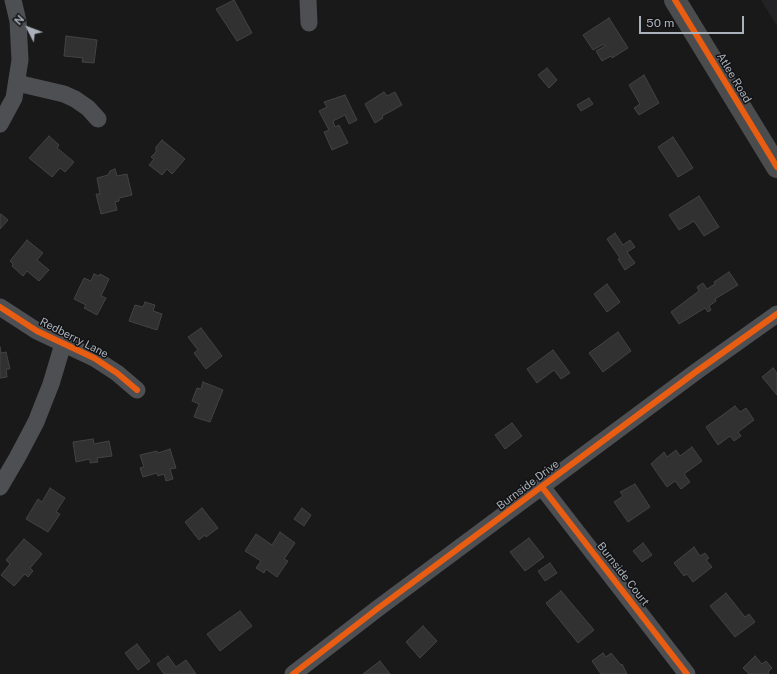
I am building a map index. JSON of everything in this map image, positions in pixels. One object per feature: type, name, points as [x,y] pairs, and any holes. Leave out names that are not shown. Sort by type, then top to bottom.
[{"type":"main road","name":"Atlee Road","points":[[675,0],[777,167]]},
{"type":"street","points":[[0,124],[14,98],[17,83],[20,41],[13,0]]},
{"type":"street","points":[[308,0],[309,23]]},
{"type":"street","points":[[17,83],[64,94],[75,99],[88,108],[98,119]]},
{"type":"street","name":"Redberry Lane","points":[[0,306],[37,331],[94,358],[117,373],[137,390]]},
{"type":"street","name":"Burnside Drive","points":[[304,671],[377,609],[697,371],[777,314]]},
{"type":"street","points":[[0,487],[36,422],[51,384],[63,344]]},
{"type":"street","name":"Burnside Court","points":[[542,487],[687,674]]},
{"type":"shaded area","points":[[761,0],[777,0],[777,26]]},
{"type":"building","points":[[234,0],[252,33],[237,41],[216,9]]},
{"type":"building","points":[[609,18],[628,48],[612,58],[611,56],[602,61],[596,51],[605,46],[604,44],[593,50],[583,35]]},
{"type":"building","points":[[66,36],[97,40],[94,63],[82,62],[83,58],[64,56]]},
{"type":"building","points":[[547,68],[557,80],[549,88],[538,75]]},
{"type":"building","points":[[644,75],[659,103],[639,115],[634,108],[640,104],[629,85]]},
{"type":"building","points":[[384,92],[387,96],[395,92],[402,105],[382,116],[383,118],[375,123],[365,104]]},
{"type":"building","points":[[345,95],[357,120],[349,124],[345,115],[333,121],[335,127],[339,125],[348,143],[332,150],[324,132],[329,130],[319,111],[327,107],[324,102]]},
{"type":"building","points":[[589,98],[593,104],[581,111],[577,105]]},
{"type":"building","points":[[49,136],[59,145],[57,148],[74,162],[65,172],[60,168],[52,177],[29,158]]},
{"type":"building","points":[[673,137],[693,168],[678,177],[658,147]]},
{"type":"building","points":[[162,140],[185,159],[172,174],[167,169],[162,175],[149,165],[154,159],[151,157],[156,152],[156,147]]},
{"type":"building","points":[[115,169],[117,176],[127,174],[132,195],[119,198],[119,201],[115,202],[117,210],[101,214],[96,194],[100,194],[97,178],[108,175],[110,171]]},
{"type":"building","points":[[699,196],[719,227],[704,236],[694,221],[679,230],[669,215]]},
{"type":"building","points":[[1,214],[8,220],[0,229],[0,215]]},
{"type":"building","points":[[615,233],[623,245],[630,240],[635,247],[627,252],[635,263],[625,270],[618,259],[620,258],[607,239]]},
{"type":"building","points":[[27,240],[43,253],[37,260],[49,270],[39,281],[27,271],[23,276],[12,266],[13,264],[10,261]]},
{"type":"building","points":[[729,272],[738,285],[715,299],[716,301],[709,306],[711,310],[708,312],[705,308],[679,324],[671,312],[699,291],[697,287],[703,283],[707,289],[715,284],[714,282]]},
{"type":"building","points":[[94,274],[99,276],[100,274],[109,279],[101,296],[106,298],[97,315],[84,308],[86,305],[74,299],[84,278],[91,281]]},
{"type":"building","points":[[607,284],[620,302],[607,312],[594,294]]},
{"type":"building","points":[[145,302],[155,305],[153,311],[162,314],[157,330],[129,321],[135,305],[143,307]]},
{"type":"building","points":[[201,328],[222,356],[206,369],[194,353],[198,350],[188,337]]},
{"type":"building","points":[[618,332],[631,351],[603,372],[589,353]]},
{"type":"building","points":[[0,347],[1,353],[6,352],[10,369],[6,369],[7,377],[0,378]]},
{"type":"building","points":[[553,350],[570,373],[561,379],[554,370],[537,383],[527,369]]},
{"type":"building","points":[[773,368],[777,373],[777,395],[762,377]]},
{"type":"building","points":[[203,382],[223,390],[210,422],[194,417],[199,404],[192,401],[197,388],[201,389]]},
{"type":"building","points":[[735,406],[740,412],[746,408],[754,420],[738,432],[741,436],[734,441],[730,436],[718,445],[706,427]]},
{"type":"building","points":[[512,423],[522,436],[505,449],[495,435]]},
{"type":"building","points":[[93,439],[94,444],[109,441],[112,456],[97,458],[98,462],[90,463],[90,459],[76,462],[73,442]]},
{"type":"building","points":[[692,447],[702,461],[684,474],[690,482],[681,489],[675,481],[667,487],[651,464],[664,452],[667,457],[676,450],[680,456]]},
{"type":"building","points":[[170,449],[176,468],[170,469],[173,479],[166,481],[164,474],[158,476],[157,473],[143,477],[140,468],[144,467],[140,455],[157,451],[158,453]]},
{"type":"building","points":[[635,484],[650,507],[628,522],[614,502],[623,496],[620,492]]},
{"type":"building","points":[[50,488],[65,498],[56,512],[60,514],[48,532],[26,519],[38,499],[42,502]]},
{"type":"building","points":[[202,508],[218,528],[206,537],[205,535],[199,540],[185,522]]},
{"type":"building","points":[[302,508],[311,515],[304,526],[294,519]]},
{"type":"building","points":[[280,532],[295,543],[284,559],[288,561],[277,577],[266,569],[264,573],[256,568],[261,561],[245,551],[256,534],[272,545]]},
{"type":"building","points":[[529,538],[544,557],[525,571],[510,552]]},
{"type":"building","points":[[24,539],[42,554],[30,568],[33,571],[28,577],[25,574],[14,586],[1,575],[10,564],[6,560]]},
{"type":"building","points":[[643,543],[652,555],[642,562],[633,551]]},
{"type":"building","points":[[694,547],[700,556],[705,553],[709,558],[706,560],[712,567],[693,582],[687,574],[684,576],[674,563]]},
{"type":"building","points":[[550,563],[557,573],[545,581],[538,571]]},
{"type":"building","points":[[561,591],[594,630],[578,643],[546,603]]},
{"type":"building","points":[[726,593],[745,617],[749,614],[755,622],[735,637],[710,606]]},
{"type":"building","points":[[240,611],[252,626],[220,651],[207,634]]},
{"type":"building","points":[[423,626],[437,641],[420,658],[406,642]]},
{"type":"building","points":[[137,644],[150,661],[138,670],[125,653]]},
{"type":"building","points":[[603,653],[606,657],[611,653],[621,665],[622,664],[627,674],[601,674],[592,661]]},
{"type":"building","points":[[168,656],[176,667],[186,660],[196,674],[164,674],[157,664]]},
{"type":"building","points":[[755,656],[762,664],[766,661],[772,668],[768,672],[769,674],[749,674],[743,668]]},
{"type":"building","points":[[380,661],[390,674],[363,674]]},
{"type":"cycle path","points":[[675,0],[777,167]]},
{"type":"cycle path","points":[[0,307],[37,331],[94,358],[117,373],[137,390]]},
{"type":"cycle path","points":[[293,674],[377,609],[697,371],[777,314]]},
{"type":"cycle path","points":[[542,487],[687,674]]}]
